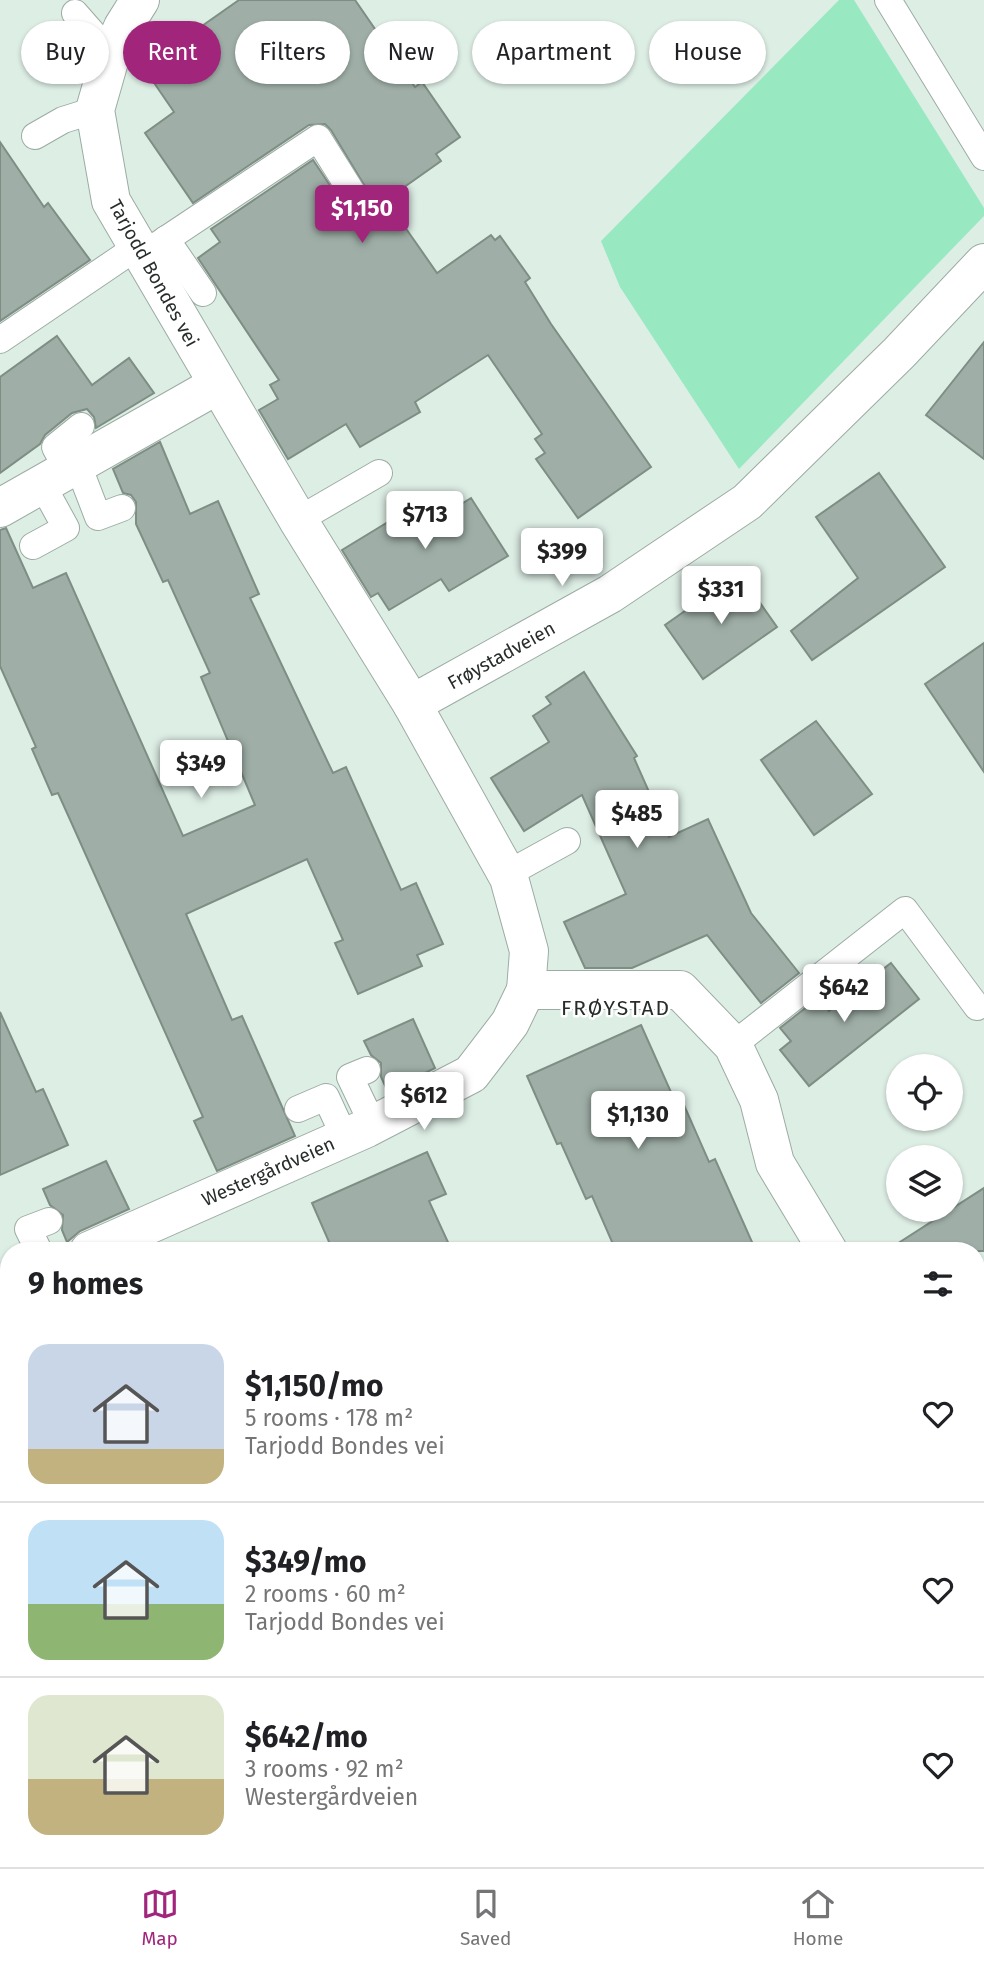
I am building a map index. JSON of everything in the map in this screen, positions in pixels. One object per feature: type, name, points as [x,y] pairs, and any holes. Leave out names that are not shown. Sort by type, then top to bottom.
[{"type":"street","name":"Tarjodd Bondes vei","points":[[140,0],[123,27],[111,54],[95,110],[110,201],[148,247],[217,385],[412,704]]},
{"type":"street","name":"Frøystadveien","points":[[412,704],[610,594],[747,502],[899,353],[984,262]]},
{"type":"street","points":[[0,508],[217,385]]},
{"type":"street","points":[[412,704],[507,874],[530,951],[526,990],[680,990],[733,1045],[759,1100],[775,1163],[823,1242]]},
{"type":"street","name":"Westergårdveien","points":[[109,1242],[359,1131],[471,1074],[510,1023],[526,990]]},
{"type":"lane","points":[[888,0],[983,154]]},
{"type":"lane","points":[[75,13],[111,54]]},
{"type":"lane","points":[[35,136],[63,120],[95,110]]},
{"type":"lane","points":[[0,340],[318,138],[353,194]]},
{"type":"lane","points":[[148,247],[203,293]]},
{"type":"lane","points":[[33,547],[66,528],[63,474],[55,447],[81,426]]},
{"type":"lane","points":[[298,520],[379,473]]},
{"type":"lane","points":[[63,474],[98,517],[122,508]]},
{"type":"lane","points":[[507,874],[567,841]]},
{"type":"lane","points":[[733,1045],[905,910],[977,1007]]},
{"type":"lane","points":[[359,1131],[350,1077],[367,1070]]},
{"type":"lane","points":[[298,1109],[326,1097],[359,1131]]},
{"type":"lane","points":[[34,1242],[28,1229],[49,1221]]},
{"type":"green space","points":[[839,0],[854,0],[984,208],[984,216],[739,469],[620,287],[601,241],[756,84],[766,84],[766,74]]},
{"type":"building","points":[[239,0],[355,0],[369,21],[364,21],[364,84],[413,84],[415,87],[423,84],[460,137],[436,154],[441,161],[386,200],[437,273],[491,235],[495,240],[500,236],[530,278],[525,282],[551,324],[651,467],[578,518],[536,459],[545,453],[535,439],[542,434],[488,355],[415,402],[420,412],[360,447],[346,424],[288,459],[259,410],[278,399],[270,385],[279,380],[198,258],[220,242],[211,229],[313,160],[345,208],[362,207],[369,193],[325,124],[309,125],[193,203],[145,133],[174,112],[155,84],[221,84],[221,21],[209,21]]},
{"type":"building","points":[[0,142],[44,207],[48,203],[90,260],[0,321]]},
{"type":"building","points":[[57,336],[92,385],[129,358],[154,393],[96,428],[94,417],[87,409],[72,413],[45,435],[40,444],[0,473],[0,377]]},
{"type":"building","points":[[984,342],[984,459],[926,415]]},
{"type":"building","points":[[160,442],[190,514],[218,501],[259,594],[250,598],[333,773],[346,767],[401,890],[416,883],[443,944],[417,955],[422,966],[358,994],[335,943],[343,940],[307,859],[186,914],[232,1020],[242,1016],[295,1136],[217,1171],[194,1121],[203,1117],[58,793],[52,795],[32,749],[36,747],[0,666],[0,530],[6,528],[33,588],[66,573],[183,836],[255,805],[201,677],[210,673],[168,580],[163,582],[136,524],[136,502],[131,495],[123,493],[113,469]]},
{"type":"building","points":[[879,473],[945,567],[812,660],[791,631],[858,578],[816,517]]},
{"type":"building","points":[[450,493],[458,506],[471,498],[508,556],[449,591],[441,579],[389,610],[378,593],[371,597],[342,550],[388,522],[392,527]]},
{"type":"building","points":[[739,573],[777,627],[703,679],[665,625]]},
{"type":"building","points":[[984,643],[984,772],[925,684]]},
{"type":"building","points":[[584,672],[637,756],[634,758],[669,837],[708,819],[751,913],[799,973],[761,1003],[707,935],[632,968],[585,968],[564,922],[626,894],[582,795],[524,831],[491,778],[549,742],[533,716],[551,704],[546,697]]},
{"type":"building","points":[[816,721],[872,794],[814,835],[761,760]]},
{"type":"building","points":[[891,963],[919,999],[809,1086],[780,1050],[791,1041],[780,1028],[818,998],[829,1011]]},
{"type":"building","points":[[0,1012],[36,1092],[43,1089],[68,1145],[0,1175]]},
{"type":"building","points":[[413,1019],[435,1068],[388,1092],[381,1077],[381,1063],[371,1055],[364,1041]]},
{"type":"building","points":[[641,1025],[678,1108],[684,1105],[709,1162],[715,1159],[752,1242],[612,1242],[592,1196],[586,1199],[561,1143],[557,1144],[527,1076]]},
{"type":"building","points":[[427,1152],[446,1194],[429,1201],[448,1242],[329,1242],[312,1203]]},
{"type":"building","points":[[106,1161],[129,1209],[80,1231],[67,1242],[62,1230],[63,1215],[50,1205],[43,1189]]},
{"type":"building","points":[[984,1188],[984,1242],[900,1242],[931,1222],[963,1222],[963,1202]]},
{"type":"district","name":"FRØYSTAD","points":[[616,1008]]}]
